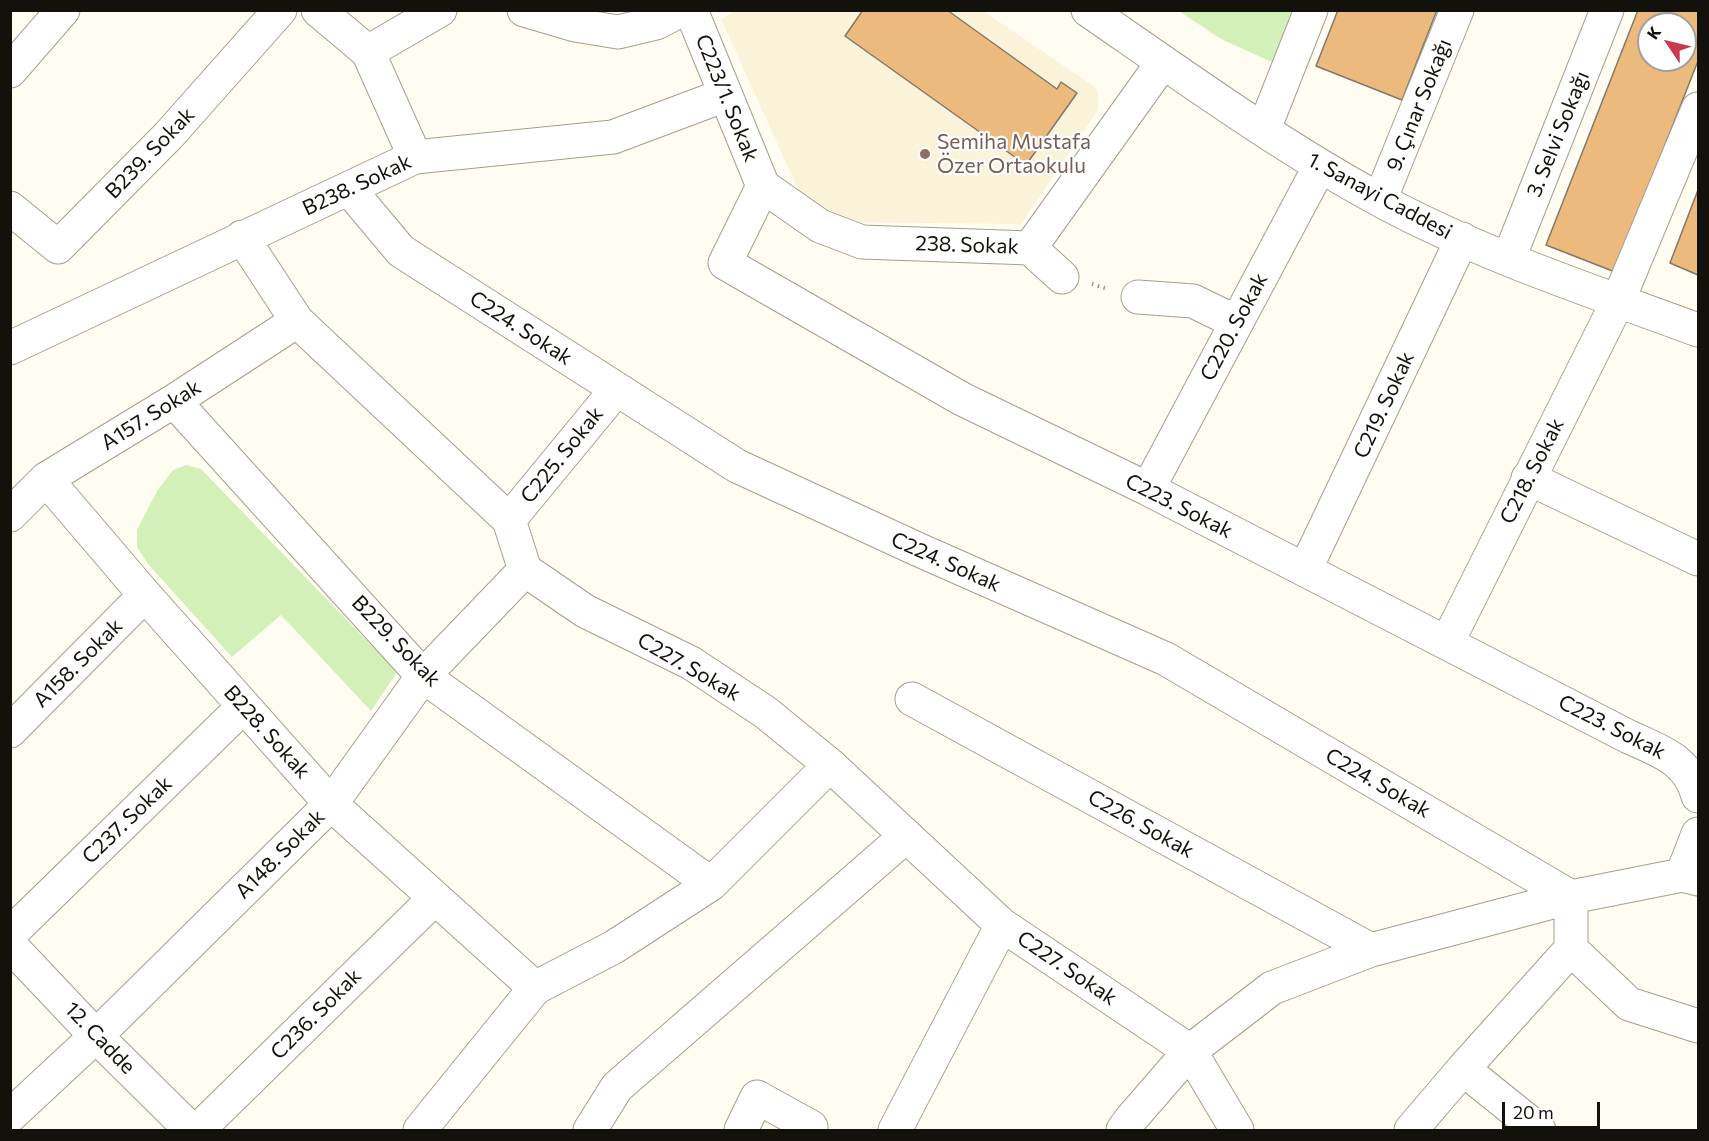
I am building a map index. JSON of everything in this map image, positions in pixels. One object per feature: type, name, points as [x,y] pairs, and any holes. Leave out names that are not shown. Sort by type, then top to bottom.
[{"type":"street","points":[[10,71],[63,10]]},
{"type":"street","name":"B239. Sokak","points":[[10,208],[58,247],[170,135],[280,10]]},
{"type":"street","points":[[318,10],[368,51],[415,157]]},
{"type":"street","points":[[368,51],[440,10]]},
{"type":"street","points":[[524,10],[575,25],[618,32],[656,23],[681,10]]},
{"type":"street","name":"C223/1. Sokak","points":[[691,10],[763,186]]},
{"type":"street","name":"1. Sanayi Caddesi","points":[[1088,10],[1320,166],[1380,200],[1462,239],[1698,330]]},
{"type":"street","points":[[1264,129],[1311,10]]},
{"type":"street","name":"9. Çınar Sokağı","points":[[1380,200],[1457,10]]},
{"type":"street","name":"3. Selvi Sokağı","points":[[1509,258],[1607,10]]},
{"type":"street","name":"238. Sokak","points":[[763,186],[820,226],[862,242],[1030,248],[1163,62]]},
{"type":"street","name":"B238. Sokak","points":[[10,348],[415,157],[613,137],[725,95]]},
{"type":"street","name":"C218. Sokak","points":[[1447,643],[1618,301],[1698,109]]},
{"type":"street","name":"C220. Sokak","points":[[1148,489],[1320,166]]},
{"type":"street","name":"C223. Sokak","points":[[763,186],[725,263],[962,399],[1148,489],[1672,757],[1695,782],[1698,796]]},
{"type":"street","name":"C224. Sokak","points":[[349,189],[401,251],[737,466],[917,549],[1166,659],[1571,897]]},
{"type":"street","points":[[242,237],[297,321],[509,520],[525,570]]},
{"type":"street","name":"C219. Sokak","points":[[1305,570],[1462,239]]},
{"type":"street","points":[[1030,248],[1062,276]]},
{"type":"street","points":[[1138,297],[1193,301],[1236,322]]},
{"type":"street","name":"A157. Sokak","points":[[10,515],[46,479],[174,401],[297,321]]},
{"type":"street","name":"C225. Sokak","points":[[509,520],[616,390]]},
{"type":"street","name":"B229. Sokak","points":[[174,401],[423,676],[711,884]]},
{"type":"street","points":[[1528,478],[1698,557]]},
{"type":"street","name":"B228. Sokak","points":[[46,479],[145,595],[331,804],[535,988]]},
{"type":"street","name":"A148. Sokak","points":[[10,1116],[96,1035],[331,804],[423,676],[525,570]]},
{"type":"street","name":"C227. Sokak","points":[[525,570],[585,611],[691,663],[765,712],[830,765],[1002,925],[1190,1051]]},
{"type":"street","name":"A158. Sokak","points":[[10,731],[145,595]]},
{"type":"street","name":"C226. Sokak","points":[[912,699],[1371,950]]},
{"type":"street","name":"C237. Sokak","points":[[10,934],[244,706]]},
{"type":"street","points":[[420,1131],[535,988],[614,947],[711,884],[830,765]]},
{"type":"street","points":[[1123,1131],[1190,1051],[1272,988],[1371,950],[1571,897],[1690,877],[1698,834]]},
{"type":"street","points":[[590,1131],[617,1087],[906,837]]},
{"type":"street","points":[[1411,1131],[1463,1069],[1571,949],[1571,897]]},
{"type":"street","name":"C236. Sokak","points":[[198,1131],[435,898]]},
{"type":"street","points":[[895,1131],[1002,925]]},
{"type":"street","name":"12. Cadde","points":[[10,945],[191,1131]]},
{"type":"street","points":[[1571,949],[1629,1004],[1698,1026]]},
{"type":"street","points":[[1190,1051],[1236,1131]]},
{"type":"street","points":[[1463,1069],[1539,1131]]},
{"type":"street","points":[[741,1131],[758,1097],[811,1127]]},
{"type":"path","points":[[1062,276],[1138,297]]},
{"type":"shaded area","name":"Semiha Mustafa Özer Ortaokulu","points":[[736,10],[983,11],[1095,87],[1099,98],[1097,111],[1021,224],[833,222],[801,196],[721,19]]},
{"type":"green space","points":[[1179,11],[1297,11],[1276,64],[1221,39]]},
{"type":"green space","points":[[186,465],[201,469],[397,672],[371,711],[281,615],[232,657],[148,564],[137,547],[137,530],[157,491],[173,470]]},
{"type":"building","points":[[863,10],[947,10],[1057,89],[1061,82],[1077,93],[1026,165],[845,36]]},
{"type":"building","points":[[1338,10],[1437,10],[1402,100],[1316,66]]},
{"type":"building","points":[[1638,10],[1698,10],[1697,64],[1697,12],[1637,12]]},
{"type":"building","points":[[1637,13],[1637,72],[1694,72],[1615,272],[1546,245]]},
{"type":"building","points":[[1698,190],[1698,275],[1670,263]]},
{"type":"place","name":"Semiha Mustafa Özer Ortaokulu","points":[[925,154]]}]
